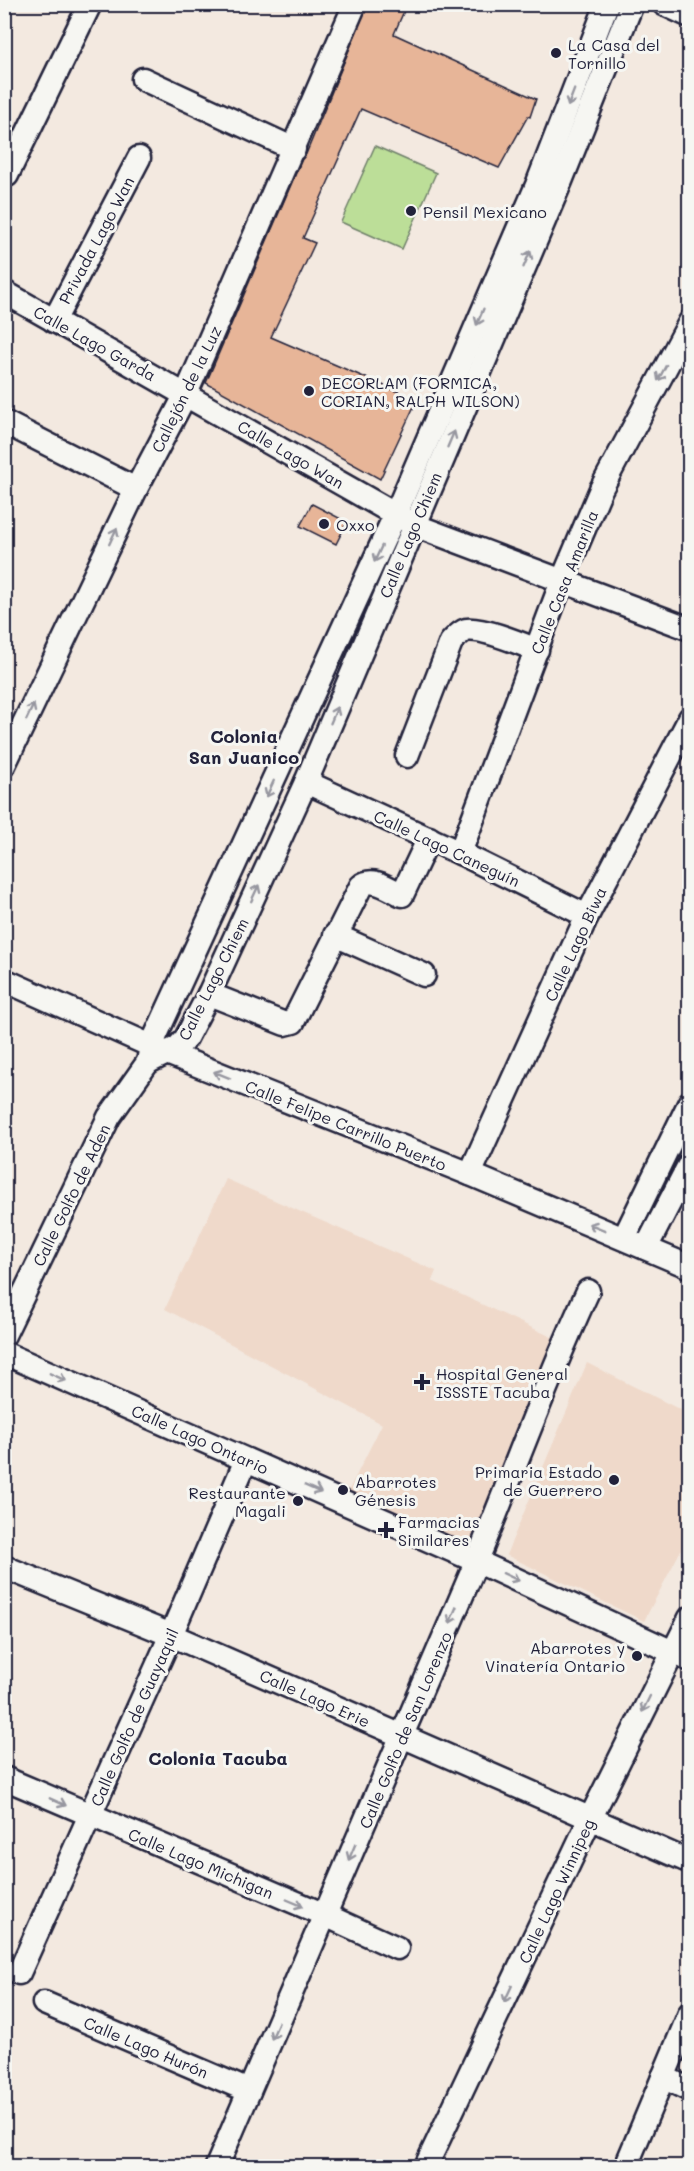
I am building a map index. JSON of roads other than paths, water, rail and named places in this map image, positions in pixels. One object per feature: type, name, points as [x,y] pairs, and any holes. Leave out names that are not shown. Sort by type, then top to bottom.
[{"type":"street","points":[[7,175],[90,4]]},
{"type":"street","name":"Calle Lago Chiem","points":[[156,1054],[178,1047],[186,1038],[209,994],[306,782],[405,519],[607,4]]},
{"type":"street","name":"Calle Lago Chiem","points":[[156,1054],[561,181],[632,4]]},
{"type":"street","points":[[664,4],[690,16]]},
{"type":"street","name":"Callejón de la Luz","points":[[4,765],[136,489],[186,394],[294,149],[354,5]]},
{"type":"street","points":[[143,79],[294,149]]},
{"type":"street","name":"Privada Lago Wan","points":[[54,321],[139,158]]},
{"type":"street","name":"Calle Lago Garda","points":[[4,292],[186,394]]},
{"type":"street","name":"Calle Casa Amarilla","points":[[460,853],[562,582],[601,489],[690,322]]},
{"type":"street","name":"Calle Lago Wan","points":[[186,394],[405,519],[562,582],[690,629]]},
{"type":"street","points":[[4,422],[136,489]]},
{"type":"street","points":[[407,756],[451,642],[458,635],[465,630],[476,630],[537,650]]},
{"type":"street","name":"Calle Lago Biwa","points":[[470,1174],[587,916],[690,717]]},
{"type":"street","name":"Calle Lago Caneguín","points":[[306,782],[429,838],[587,916]]},
{"type":"street","points":[[209,994],[285,1024],[293,1022],[361,886],[372,881],[402,895],[429,838]]},
{"type":"street","points":[[335,935],[424,975]]},
{"type":"street","name":"Calle Felipe Carrillo Puerto","points":[[4,980],[156,1054],[470,1174],[690,1267]]},
{"type":"street","name":"Calle Golfo de Aden","points":[[4,1335],[109,1117],[156,1054]]},
{"type":"street","points":[[624,1238],[690,1102]]},
{"type":"street","points":[[646,1248],[690,1163]]},
{"type":"street","name":"Calle Golfo de San Lorenzo","points":[[217,2166],[402,1737],[567,1335],[588,1291]]},
{"type":"street","name":"Calle Lago Ontario","points":[[4,1353],[476,1561],[681,1656]]},
{"type":"street","name":"Calle Golfo de Guayaquil","points":[[19,1973],[171,1635],[246,1460]]},
{"type":"street","name":"Calle Lago Erie","points":[[4,1567],[171,1635],[690,1862]]},
{"type":"street","name":"Calle Lago Winnipeg","points":[[426,2166],[590,1819],[681,1656],[690,1618]]},
{"type":"street","name":"Calle Lago Michigan","points":[[4,1778],[326,1915],[397,1948]]},
{"type":"street","name":"Calle Lago Hurón","points":[[44,2003],[249,2091]]},
{"type":"street","points":[[626,2166],[690,2013]]},
{"type":"street","points":[[663,2077],[690,2090]]},
{"type":"place","name":"La Casa del Tornillo","points":[[556,53]]},
{"type":"place","name":"Pensil Mexicano","points":[[411,211]]},
{"type":"place","name":"DECORLAM (FORMICA, CORIAN, RALPH WILSON)","points":[[309,391]]},
{"type":"place","name":"Oxxo","points":[[324,524]]},
{"type":"place","name":"Hospital General ISSSTE Tacuba","points":[[422,1382]]},
{"type":"place","name":"Primaria Estado de Guerrero","points":[[614,1480]]},
{"type":"place","name":"Abarrotes Génesis","points":[[343,1490]]},
{"type":"place","name":"Restaurante Magali","points":[[298,1501]]},
{"type":"place","name":"Farmacias Similares","points":[[386,1530]]},
{"type":"place","name":"Abarrotes y Vinatería Ontario","points":[[637,1656]]},
{"type":"district","name":"Colonia San Juanico","points":[[244,746]]},
{"type":"district","name":"Colonia Tacuba","points":[[218,1758]]}]
